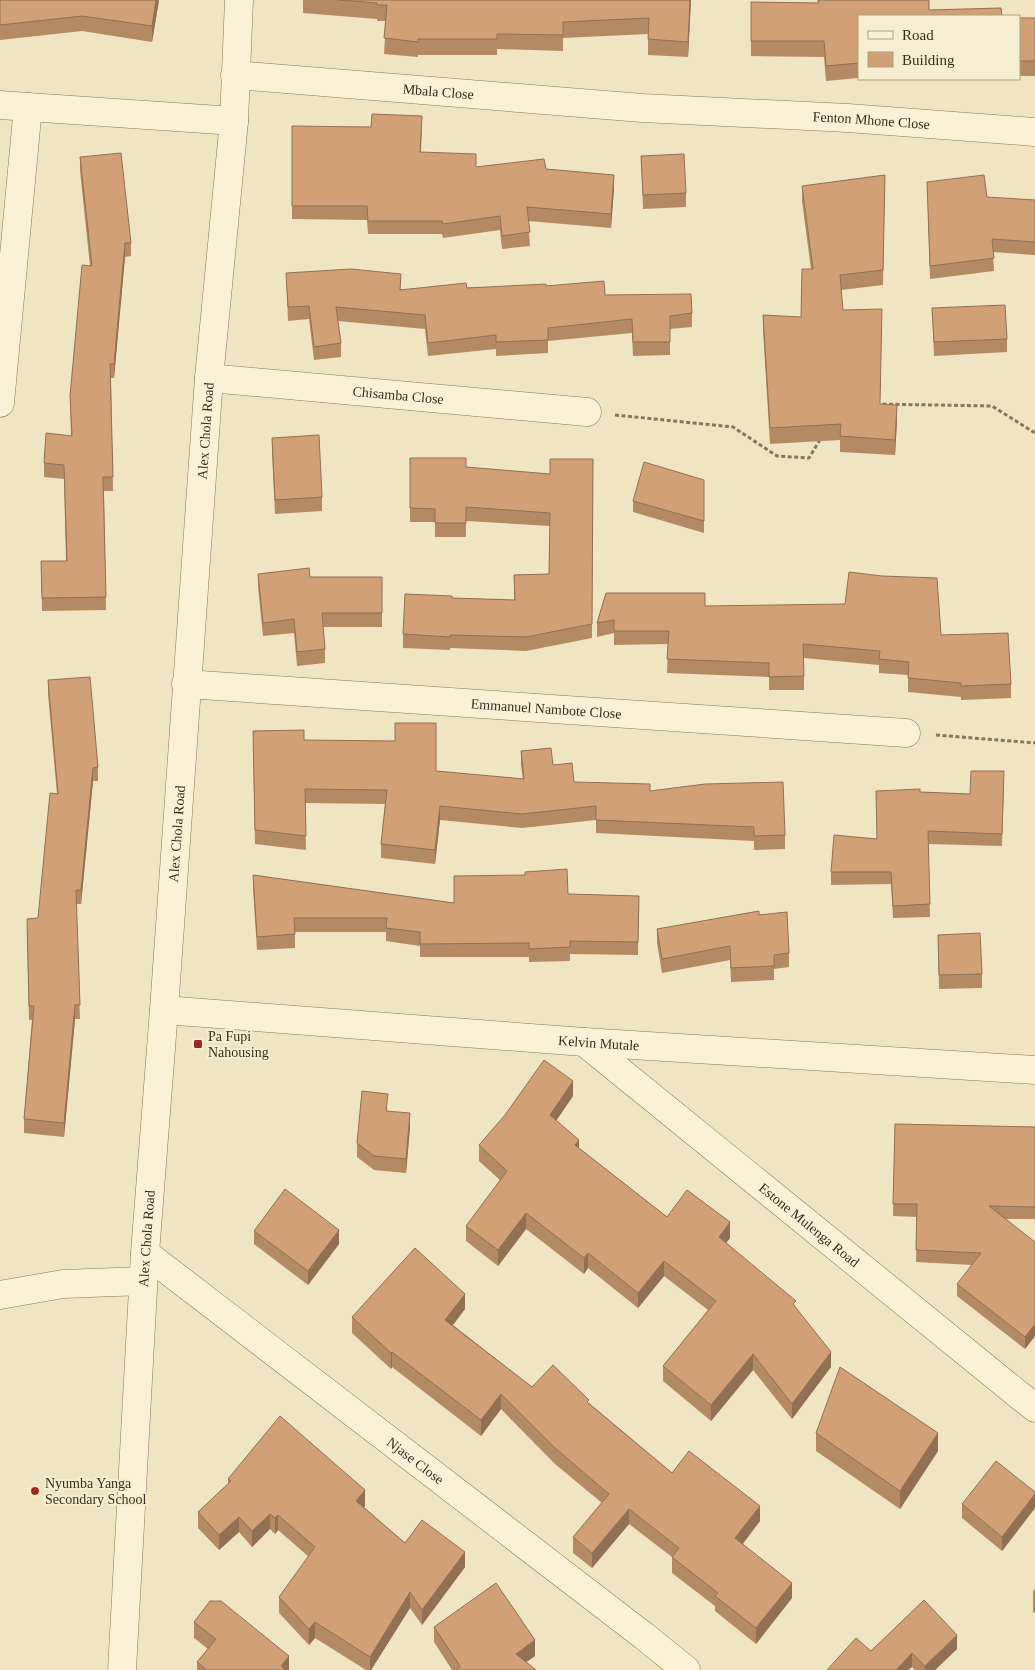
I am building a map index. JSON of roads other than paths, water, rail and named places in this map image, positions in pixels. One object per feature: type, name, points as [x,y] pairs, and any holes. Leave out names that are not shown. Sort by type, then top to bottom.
[{"type":"street","name":"Alex Chola Road","points":[[122,1670],[143,1281],[209,378],[234,121],[239,0]]},
{"type":"street","name":"Mbala Close","points":[[235,75],[642,108],[706,111]]},
{"type":"street","points":[[0,105],[234,121]]},
{"type":"street","points":[[0,403],[28,106]]},
{"type":"street","name":"Fenton Mhone Close","points":[[706,111],[848,118],[1035,132]]},
{"type":"street","name":"Chisamba Close","points":[[209,378],[587,412]]},
{"type":"street","name":"Emmanuel Nambote Close","points":[[186,684],[906,733]]},
{"type":"street","name":"Kelvin Mutale","points":[[164,1010],[584,1042],[1035,1070]]},
{"type":"street","name":"Estone Mulenga Road","points":[[584,1042],[1035,1408]]},
{"type":"street","name":"Njase Close","points":[[145,1253],[686,1670]]},
{"type":"street","points":[[0,1296],[63,1284],[143,1281]]},
{"type":"place","name":"Pa Fupi Nahousing","points":[[198,1044]]},
{"type":"place","name":"Nyumba Yanga Secondary School","points":[[35,1491]]}]
